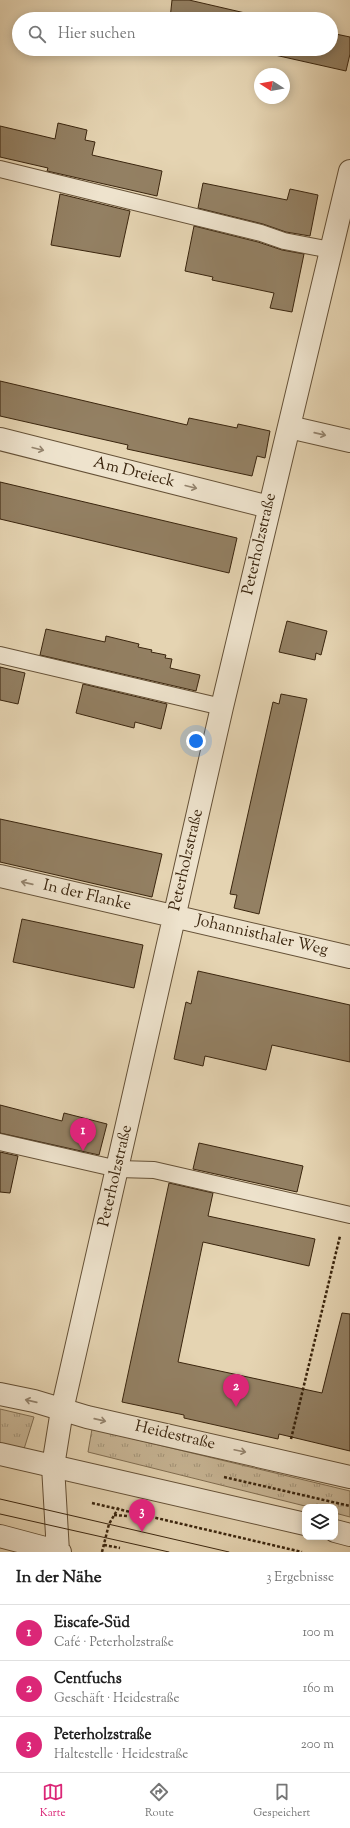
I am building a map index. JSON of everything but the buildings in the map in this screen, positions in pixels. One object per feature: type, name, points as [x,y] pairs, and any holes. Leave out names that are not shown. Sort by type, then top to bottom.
[{"type":"street","name":"Peterholzstraße","points":[[59,1552],[52,1466],[62,1410],[222,707],[350,172]]},
{"type":"street","points":[[289,427],[350,442]]},
{"type":"street","name":"Am Dreieck","points":[[0,439],[269,507]]},
{"type":"street","name":"In der Flanke","points":[[0,876],[175,916]]},
{"type":"street","name":"Johannisthaler Weg","points":[[175,916],[350,957]]},
{"type":"street","name":"Heidestraße","points":[[0,1394],[102,1420],[286,1461],[350,1477]]},
{"type":"street","points":[[0,1454],[302,1523]]},
{"type":"street","points":[[338,1532],[350,1535]]},
{"type":"street","points":[[0,1536],[59,1552]]},
{"type":"lane","points":[[0,169],[261,233],[284,241],[331,250]]},
{"type":"lane","points":[[0,655],[222,707]]},
{"type":"lane","points":[[0,1142],[118,1169],[154,1170],[347,1214]]},
{"type":"path","points":[[286,1461],[347,1214]]},
{"type":"path","points":[[222,1477],[350,1506]]},
{"type":"path","points":[[55,1493],[302,1552]]},
{"type":"path","points":[[113,1515],[127,1516]]},
{"type":"path","points":[[104,1544],[120,1548]]},
{"type":"green space","points":[[0,1409],[34,1417],[24,1449],[0,1443]]},
{"type":"green space","points":[[92,1429],[350,1491],[350,1517],[338,1514],[338,1504],[302,1504],[302,1505],[88,1452]]},
{"type":"tram line","points":[[0,1499],[229,1552]]},
{"type":"tram line","points":[[0,1514],[169,1552]]},
{"type":"place","name":"Eiscafe-Süd","points":[[83,1151]]},
{"type":"place","name":"Centfuchs","points":[[236,1407]]},
{"type":"place","name":"Peterholzstraße","points":[[142,1532]]}]
